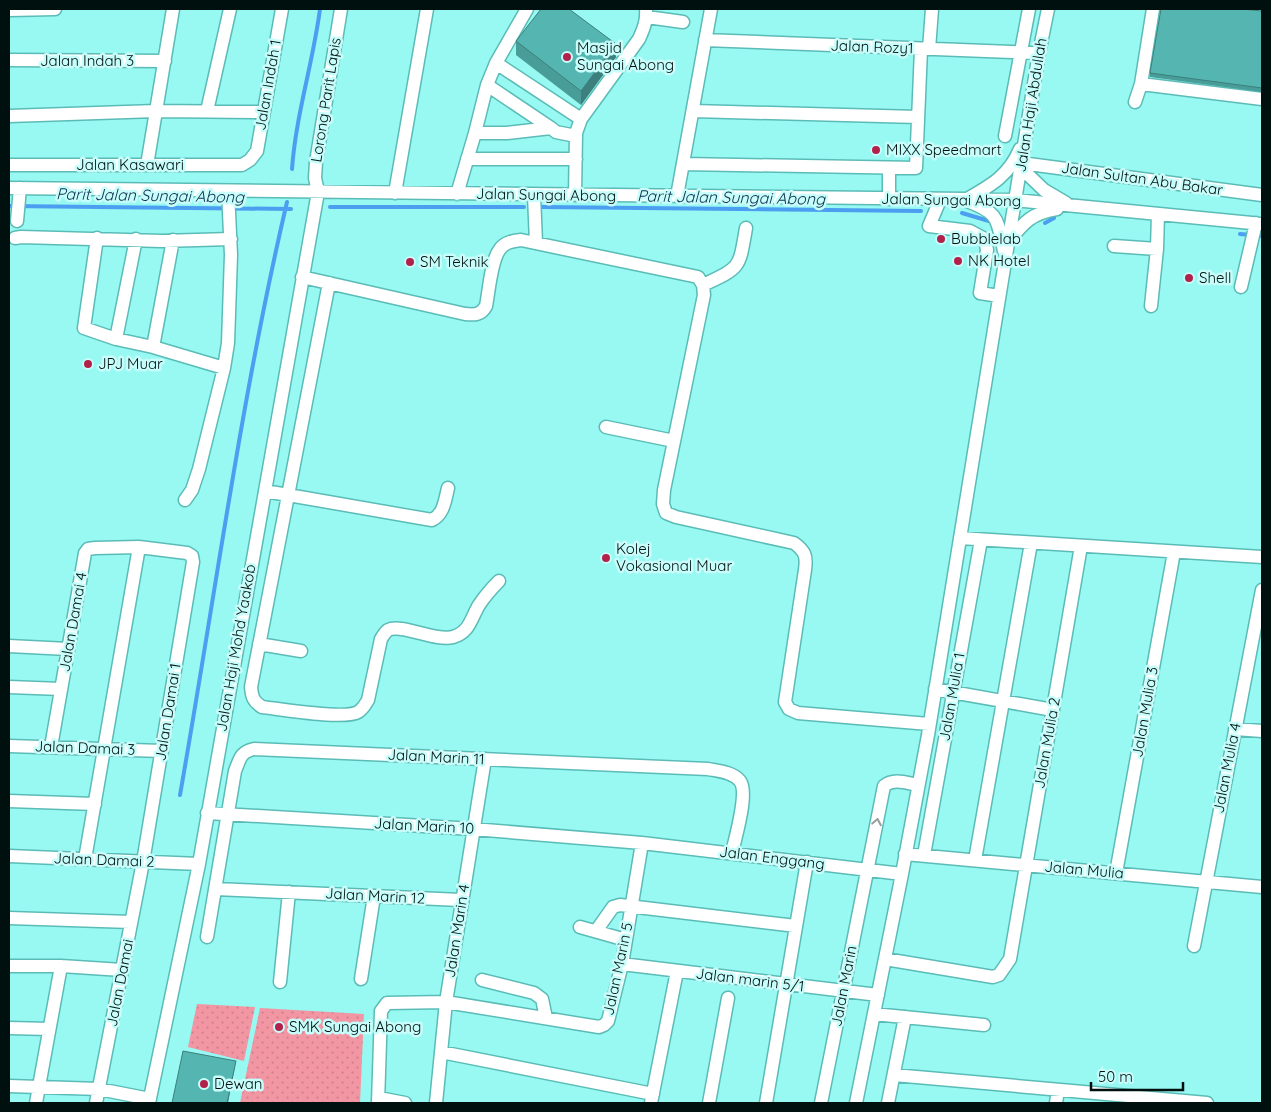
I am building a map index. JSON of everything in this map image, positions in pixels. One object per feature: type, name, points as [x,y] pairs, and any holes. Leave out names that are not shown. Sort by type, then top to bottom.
[{"type":"street","points":[[9,10],[55,9]]},
{"type":"street","points":[[147,165],[173,9]]},
{"type":"street","points":[[207,111],[230,9]]},
{"type":"street","name":"Jalan Indah 1","points":[[250,160],[257,151],[282,9]]},
{"type":"street","name":"Lorong Parit Lapis","points":[[318,192],[315,178],[316,162],[341,9]]},
{"type":"street","points":[[395,193],[426,9]]},
{"type":"street","points":[[457,194],[487,85],[496,63],[527,9]]},
{"type":"street","points":[[677,196],[711,9]]},
{"type":"street","points":[[684,164],[916,168],[918,117],[925,49],[932,9]]},
{"type":"street","points":[[1004,136],[1029,9]]},
{"type":"street","name":"Jalan Haji Abdullah","points":[[856,1103],[906,854],[935,690],[1025,136],[1048,9]]},
{"type":"street","points":[[1135,102],[1141,84],[1153,9]]},
{"type":"street","points":[[575,195],[576,136],[581,119],[639,39],[646,13],[683,22]]},
{"type":"street","name":"Jalan Rozy1","points":[[705,40],[1039,53]]},
{"type":"street","name":"Jalan Indah 3","points":[[9,60],[165,61]]},
{"type":"street","points":[[496,63],[581,119]]},
{"type":"street","points":[[1141,84],[1262,99]]},
{"type":"street","points":[[487,85],[556,132],[576,136]]},
{"type":"street","points":[[693,110],[918,117]]},
{"type":"street","points":[[9,116],[156,111],[264,112]]},
{"type":"street","points":[[475,133],[507,133],[550,128]]},
{"type":"street","points":[[964,199],[985,189],[1005,174],[1015,160],[1025,136]]},
{"type":"street","points":[[467,159],[576,159]]},
{"type":"street","name":"Jalan Kasawari","points":[[9,165],[242,165],[250,160]]},
{"type":"street","points":[[1021,165],[1044,190],[1074,206]]},
{"type":"street","name":"Jalan Sultan Abu Bakar","points":[[1021,165],[1262,196]]},
{"type":"street","points":[[889,199],[890,168]]},
{"type":"street","points":[[14,188],[18,201],[17,221]]},
{"type":"street","name":"Jalan Sungai Abong","points":[[14,188],[228,196],[318,192],[1015,200],[1259,224]]},
{"type":"street","name":"Jalan Haji Mohd Yaakob","points":[[150,1101],[199,864],[318,192]]},
{"type":"street","points":[[534,195],[536,243]]},
{"type":"street","points":[[185,500],[192,490],[199,469],[224,368],[228,343],[231,239],[228,196]]},
{"type":"street","points":[[964,199],[989,211],[997,221],[1006,258]]},
{"type":"street","points":[[940,200],[929,226],[970,231],[984,239],[987,250],[980,293],[999,296]]},
{"type":"street","points":[[1009,242],[1022,224],[1034,215],[1074,206]]},
{"type":"street","points":[[1151,306],[1157,249],[1158,214]]},
{"type":"street","points":[[1241,287],[1259,224]]},
{"type":"street","points":[[703,284],[728,273],[737,266],[741,259],[746,228]]},
{"type":"street","points":[[15,238],[231,239]]},
{"type":"street","points":[[97,238],[83,326],[85,329],[224,368]]},
{"type":"street","points":[[116,339],[136,240]]},
{"type":"street","points":[[153,347],[173,240]]},
{"type":"street","points":[[302,277],[476,315],[483,311],[486,306],[495,257],[500,248],[507,243],[521,240],[698,277],[703,284],[704,294],[664,490],[663,504],[666,513],[676,517],[794,543],[806,554],[785,702],[789,709],[798,713],[929,724]]},
{"type":"street","points":[[1114,246],[1157,249]]},
{"type":"street","points":[[329,283],[250,687],[252,697],[262,707],[344,715],[352,714],[364,707],[368,700],[381,639],[384,633],[390,629],[398,629],[443,638],[453,637],[466,630],[482,600],[499,582]]},
{"type":"street","points":[[606,427],[674,442]]},
{"type":"street","points":[[265,491],[432,520],[437,518],[442,512],[448,488]]},
{"type":"street","points":[[960,538],[1262,557]]},
{"type":"street","name":"Jalan Mulia 1","points":[[924,855],[981,540]]},
{"type":"street","points":[[975,860],[1031,543]]},
{"type":"street","name":"Jalan Mulia 2","points":[[885,959],[992,977],[999,975],[1010,959],[1081,546]]},
{"type":"street","points":[[86,859],[139,547]]},
{"type":"street","name":"Jalan Damai 1","points":[[139,547],[187,553],[192,556],[193,562],[162,751],[149,862]]},
{"type":"street","name":"Jalan Damai 4","points":[[50,747],[85,553],[88,549],[95,548],[139,547]]},
{"type":"street","name":"Jalan Mulia 3","points":[[1116,873],[1174,552]]},
{"type":"street","name":"Jalan Mulia 4","points":[[1194,946],[1262,590]]},
{"type":"street","points":[[259,644],[301,651]]},
{"type":"street","points":[[9,646],[68,648]]},
{"type":"street","points":[[9,688],[61,689]]},
{"type":"street","points":[[935,690],[1053,710]]},
{"type":"street","points":[[1235,729],[1262,731]]},
{"type":"street","name":"Jalan Damai 3","points":[[9,746],[162,751]]},
{"type":"street","name":"Jalan Marin 11","points":[[207,937],[235,771],[240,756],[246,750],[708,769],[726,773],[740,781],[744,793],[732,853]]},
{"type":"street","name":"Jalan Marin 4","points":[[436,1103],[446,1002],[484,759]]},
{"type":"street","name":"Jalan Marin","points":[[821,1103],[884,786],[889,782],[896,781],[918,785]]},
{"type":"street","points":[[9,801],[95,804]]},
{"type":"street","name":"Jalan Marin 10","points":[[207,813],[473,829],[642,843]]},
{"type":"street","name":"Jalan Enggang","points":[[642,843],[902,874]]},
{"type":"street","name":"Jalan Marin 5","points":[[378,1101],[381,1011],[383,1006],[391,1002],[446,1002],[599,1027],[604,1025],[608,1021],[622,964],[642,843]]},
{"type":"street","name":"Jalan Mulia","points":[[906,854],[1262,887]]},
{"type":"street","name":"Jalan Damai 2","points":[[9,856],[199,864]]},
{"type":"street","name":"Jalan Damai","points":[[96,1103],[131,922],[149,862]]},
{"type":"street","points":[[766,1103],[807,862]]},
{"type":"street","name":"Jalan Marin 12","points":[[215,889],[461,900]]},
{"type":"street","points":[[280,982],[289,892]]},
{"type":"street","points":[[361,979],[374,896]]},
{"type":"street","points":[[596,932],[613,908],[620,905],[796,926]]},
{"type":"street","points":[[9,918],[131,922]]},
{"type":"street","points":[[580,927],[626,940]]},
{"type":"street","name":"Jalan marin 5/1","points":[[622,964],[878,995]]},
{"type":"street","points":[[9,966],[61,966],[122,970]]},
{"type":"street","points":[[36,1103],[61,966]]},
{"type":"street","points":[[441,1052],[652,1099],[677,971]]},
{"type":"street","points":[[482,980],[534,993],[542,999],[546,1018]]},
{"type":"street","points":[[709,1103],[728,998]]},
{"type":"street","points":[[874,1014],[984,1025]]},
{"type":"street","points":[[888,1103],[905,1017]]},
{"type":"street","points":[[9,1028],[49,1030]]},
{"type":"street","points":[[894,1075],[1207,1103]]},
{"type":"street","points":[[9,1086],[99,1089],[132,1095],[150,1101]]},
{"type":"street","points":[[1056,1103],[1058,1090]]},
{"type":"street","points":[[378,1101],[405,1103]]},
{"type":"shaded area","points":[[197,1004],[255,1007],[244,1061],[188,1047]]},
{"type":"shaded area","points":[[260,1008],[364,1014],[360,1103],[240,1103]]},
{"type":"building","name":"Masjid Sungai Abong","points":[[541,9],[569,9],[616,44],[581,91],[516,41]]},
{"type":"building","points":[[1161,9],[1242,9],[1262,11],[1262,88],[1150,73]]},
{"type":"building","name":"Dewan","points":[[183,1051],[236,1061],[227,1103],[172,1103]]},
{"type":"waterway","points":[[292,169],[297,128],[320,9]]},
{"type":"waterway","points":[[180,795],[242,424],[287,202]]},
{"type":"waterway","name":"Parit Jalan Sungai Abong","points":[[9,206],[291,209]]},
{"type":"waterway","name":"Parit Jalan Sungai Abong","points":[[330,207],[524,207]]},
{"type":"waterway","name":"Parit Jalan Sungai Abong","points":[[542,207],[921,211]]},
{"type":"waterway","name":"Parit Jalan Sungai Abong","points":[[962,213],[989,221]]},
{"type":"waterway","name":"Parit Jalan Sungai Abong","points":[[1045,223],[1054,218]]},
{"type":"waterway","name":"Parit Jalan Sungai Abong","points":[[1240,234],[1262,236]]},
{"type":"place","name":"Masjid Sungai Abong","points":[[567,57]]},
{"type":"place","name":"MIXX Speedmart","points":[[876,150]]},
{"type":"place","name":"Bubblelab","points":[[941,239]]},
{"type":"place","name":"NK Hotel","points":[[958,261]]},
{"type":"place","name":"SM Teknik","points":[[410,262]]},
{"type":"place","name":"Shell","points":[[1189,278]]},
{"type":"place","name":"JPJ Muar","points":[[88,364]]},
{"type":"place","name":"Kolej Vokasional Muar","points":[[606,558]]},
{"type":"place","name":"SMK Sungai Abong","points":[[279,1027]]},
{"type":"place","name":"Dewan","points":[[204,1084]]}]
